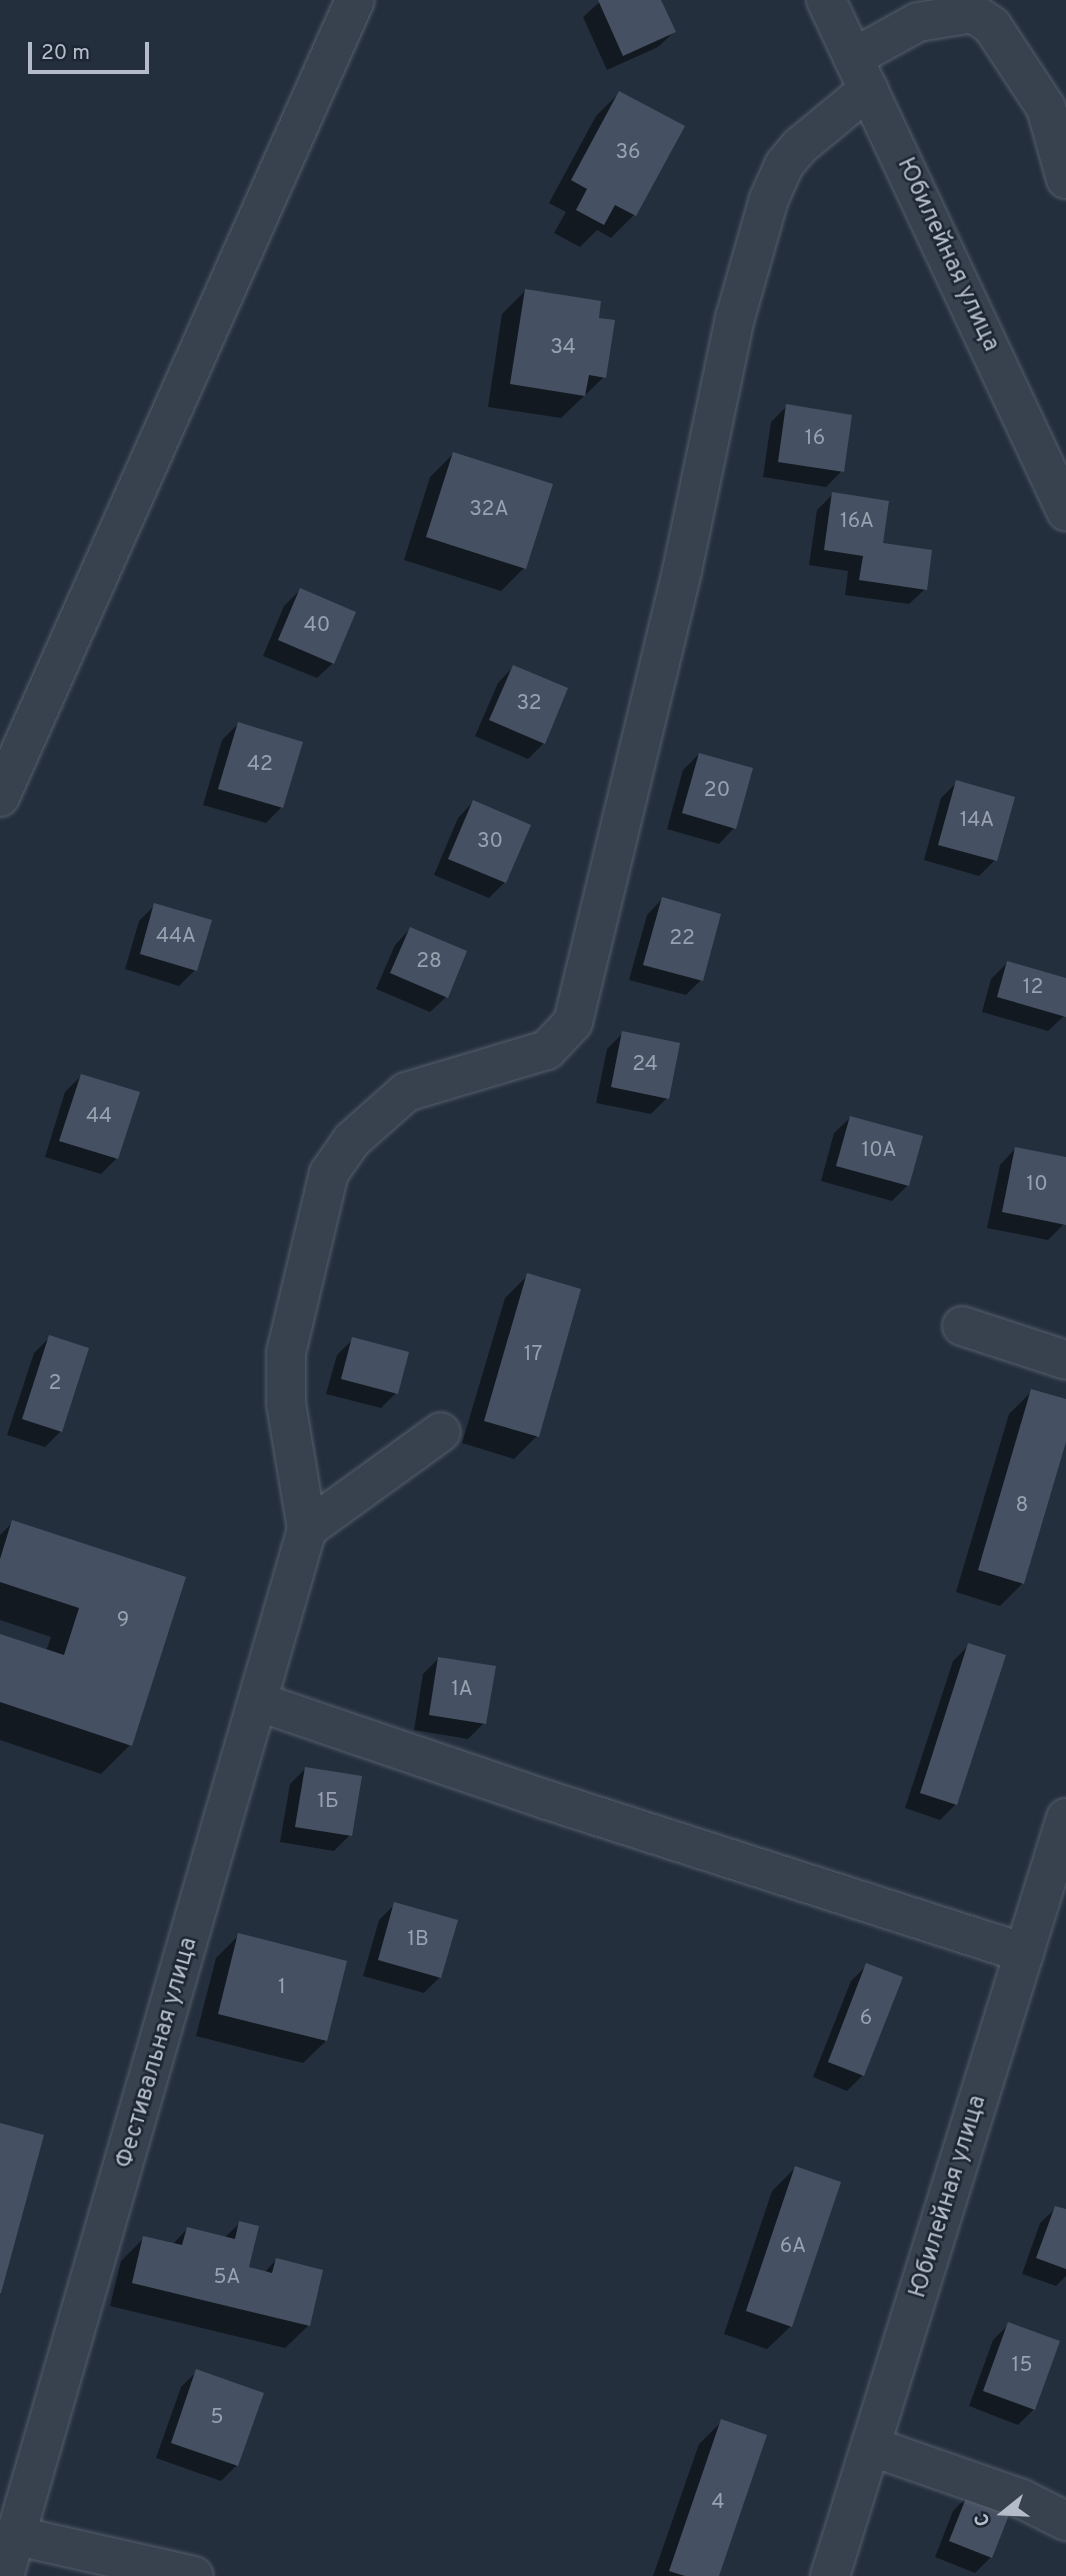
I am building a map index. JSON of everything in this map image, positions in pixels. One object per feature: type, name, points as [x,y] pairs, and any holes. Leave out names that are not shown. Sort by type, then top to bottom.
[{"type":"street","points":[[0,797],[355,0]]},
{"type":"street","name":"Юбилейная улица","points":[[826,0],[1066,511]]},
{"type":"street","points":[[441,1432],[307,1529],[286,1403],[286,1353],[329,1173],[352,1140],[406,1092],[547,1051],[573,1022],[682,571],[735,318],[769,199],[784,165],[861,74],[918,22],[969,6],[992,26],[1046,108],[1066,179]]},
{"type":"street","points":[[962,1326],[1066,1360]]},
{"type":"street","name":"Фестивальная улица","points":[[4,2576],[307,1529]]},
{"type":"street","points":[[259,1702],[547,1800],[1024,1953]]},
{"type":"street","name":"Юбилейная улица","points":[[830,2576],[873,2447],[1066,1818]]},
{"type":"street","points":[[873,2447],[1022,2499],[1066,2521]]},
{"type":"street","points":[[17,2536],[194,2576]]},
{"type":"building","points":[[598,0],[661,0],[676,32],[623,56]]},
{"type":"building","points":[[619,91],[685,126],[636,216],[615,205],[604,225],[576,210],[587,189],[571,180]]},
{"type":"building","points":[[525,289],[601,301],[599,318],[615,320],[606,378],[589,375],[585,396],[510,384]]},
{"type":"building","points":[[786,404],[852,415],[844,472],[778,462]]},
{"type":"building","points":[[453,452],[553,484],[526,569],[426,537]]},
{"type":"building","points":[[832,492],[889,501],[883,543],[932,550],[927,590],[859,580],[863,556],[824,550]]},
{"type":"building","points":[[300,588],[356,612],[334,664],[278,640]]},
{"type":"building","points":[[513,665],[568,688],[545,744],[489,720]]},
{"type":"building","points":[[238,722],[303,742],[283,808],[218,789]]},
{"type":"building","points":[[699,753],[753,768],[736,829],[682,813]]},
{"type":"building","points":[[956,780],[1015,797],[997,861],[938,845]]},
{"type":"building","points":[[473,800],[531,825],[506,883],[448,859]]},
{"type":"building","points":[[662,897],[721,914],[703,981],[643,965]]},
{"type":"building","points":[[154,903],[212,920],[197,971],[140,954]]},
{"type":"building","points":[[410,927],[467,951],[448,998],[390,973]]},
{"type":"building","points":[[1007,961],[1066,978],[1066,1017],[997,997]]},
{"type":"building","points":[[622,1031],[680,1043],[669,1099],[611,1087]]},
{"type":"building","points":[[81,1074],[140,1092],[118,1159],[59,1141]]},
{"type":"building","points":[[850,1116],[923,1136],[909,1186],[836,1166]]},
{"type":"building","points":[[1015,1147],[1066,1157],[1066,1225],[1002,1212]]},
{"type":"building","points":[[527,1273],[581,1289],[539,1437],[484,1421]]},
{"type":"building","points":[[49,1335],[89,1348],[62,1432],[22,1419]]},
{"type":"building","points":[[352,1337],[409,1352],[398,1394],[341,1379]]},
{"type":"building","points":[[1031,1389],[1066,1399],[1066,1442],[1024,1584],[978,1570]]},
{"type":"building","points":[[12,1520],[186,1577],[132,1746],[0,1702],[0,1634],[64,1655],[79,1608],[0,1582],[0,1559]]},
{"type":"building","points":[[968,1643],[1006,1655],[957,1805],[920,1793]]},
{"type":"building","points":[[438,1657],[496,1666],[486,1724],[429,1715]]},
{"type":"building","points":[[305,1767],[362,1776],[352,1836],[295,1827]]},
{"type":"building","points":[[394,1902],[458,1920],[441,1978],[378,1960]]},
{"type":"building","points":[[238,1933],[347,1961],[327,2041],[218,2014]]},
{"type":"building","points":[[866,1963],[903,1977],[864,2076],[828,2062]]},
{"type":"building","points":[[0,2123],[44,2135],[1,2293],[0,2293]]},
{"type":"building","points":[[795,2166],[841,2182],[792,2327],[746,2311]]},
{"type":"building","points":[[1055,2206],[1066,2209],[1066,2269],[1036,2258]]},
{"type":"building","points":[[239,2221],[259,2226],[249,2267],[272,2273],[276,2258],[323,2270],[310,2326],[132,2283],[143,2236],[182,2245],[187,2227],[235,2239]]},
{"type":"building","points":[[1008,2322],[1060,2341],[1035,2410],[983,2391]]},
{"type":"building","points":[[196,2369],[264,2393],[238,2466],[171,2443]]},
{"type":"building","points":[[721,2419],[767,2435],[719,2576],[685,2576],[669,2571]]},
{"type":"building","points":[[968,2493],[1011,2510],[992,2558],[949,2541]]}]
